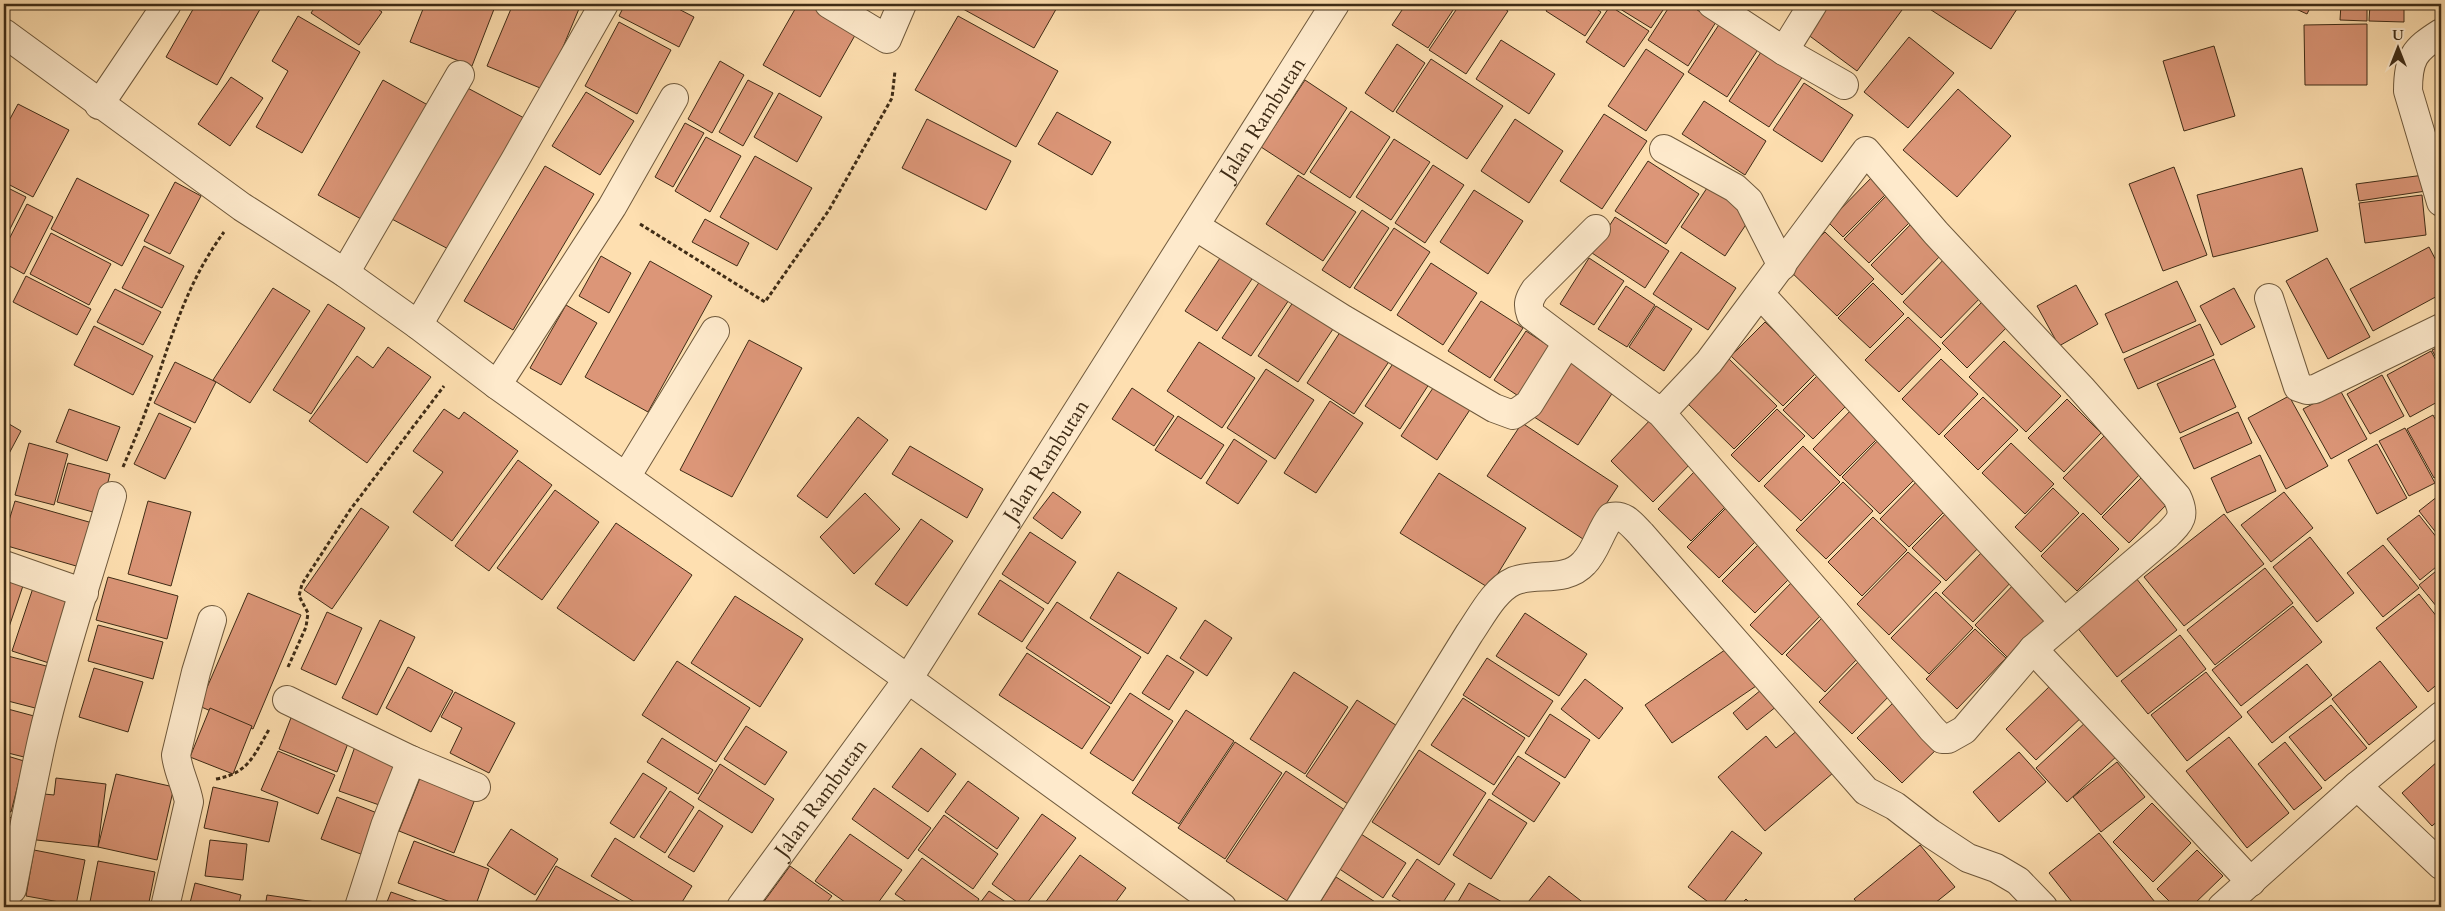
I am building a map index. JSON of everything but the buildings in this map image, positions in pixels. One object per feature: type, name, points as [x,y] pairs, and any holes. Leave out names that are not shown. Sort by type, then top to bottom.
[{"type":"street","points":[[99,105],[167,4]]},
{"type":"street","points":[[418,325],[516,160],[604,4]]},
{"type":"street","points":[[829,4],[886,39],[902,4]]},
{"type":"street","name":"Jalan Rambutan","points":[[741,907],[908,679],[1335,4]]},
{"type":"street","points":[[1712,4],[1784,51],[1844,84]]},
{"type":"street","points":[[1784,51],[1813,4]]},
{"type":"street","points":[[2441,32],[2421,45],[2414,54],[2410,62],[2408,91],[2441,202]]},
{"type":"street","points":[[4,33],[99,105],[242,207],[345,273],[418,325],[497,385],[908,679],[1222,907]]},
{"type":"street","points":[[345,273],[460,75]]},
{"type":"street","points":[[497,385],[612,207],[674,98]]},
{"type":"street","points":[[1664,149],[1735,188],[1749,202],[1782,266]]},
{"type":"street","points":[[1596,229],[1535,290],[1529,299],[1528,307],[1531,315],[1661,413],[1833,610],[1942,739],[1948,739],[1964,730],[2032,649],[2180,522],[2182,510],[2176,497],[2081,388],[1936,233],[1866,151],[1761,295],[1709,362],[1661,413]]},
{"type":"street","points":[[1195,226],[1443,378],[1494,408],[1513,414],[1529,404],[1567,343]]},
{"type":"street","points":[[1761,295],[2064,622]]},
{"type":"street","points":[[2269,298],[2298,387],[2307,390],[2315,389],[2441,328]]},
{"type":"street","points":[[626,478],[715,331]]},
{"type":"street","points":[[8,894],[42,740],[73,623],[84,593],[112,496]]},
{"type":"street","points":[[1300,907],[1469,634],[1498,593],[1514,581],[1564,575],[1583,564],[1611,517],[1617,516],[1626,518],[1641,534],[1866,791],[1895,806],[1930,833],[1968,858],[1996,868],[2018,881],[2044,907]]},
{"type":"street","points":[[4,565],[84,593]]},
{"type":"street","points":[[165,907],[189,802],[187,790],[177,768],[176,755],[196,672],[212,620]]},
{"type":"street","points":[[2032,649],[2251,882]]},
{"type":"street","points":[[287,700],[411,760],[476,787]]},
{"type":"street","points":[[2222,907],[2357,786],[2441,716]]},
{"type":"street","points":[[359,907],[385,826],[411,760]]},
{"type":"street","points":[[2357,786],[2441,865]]},
{"type":"path","points":[[612,207],[765,302],[829,210],[892,98],[896,70],[886,39]]},
{"type":"path","points":[[112,496],[153,390],[177,321],[204,259],[242,207]]},
{"type":"path","points":[[187,790],[205,781],[237,774],[245,768],[287,700],[283,688],[285,673],[306,627],[308,613],[298,596],[302,584],[350,510],[464,359]]}]
